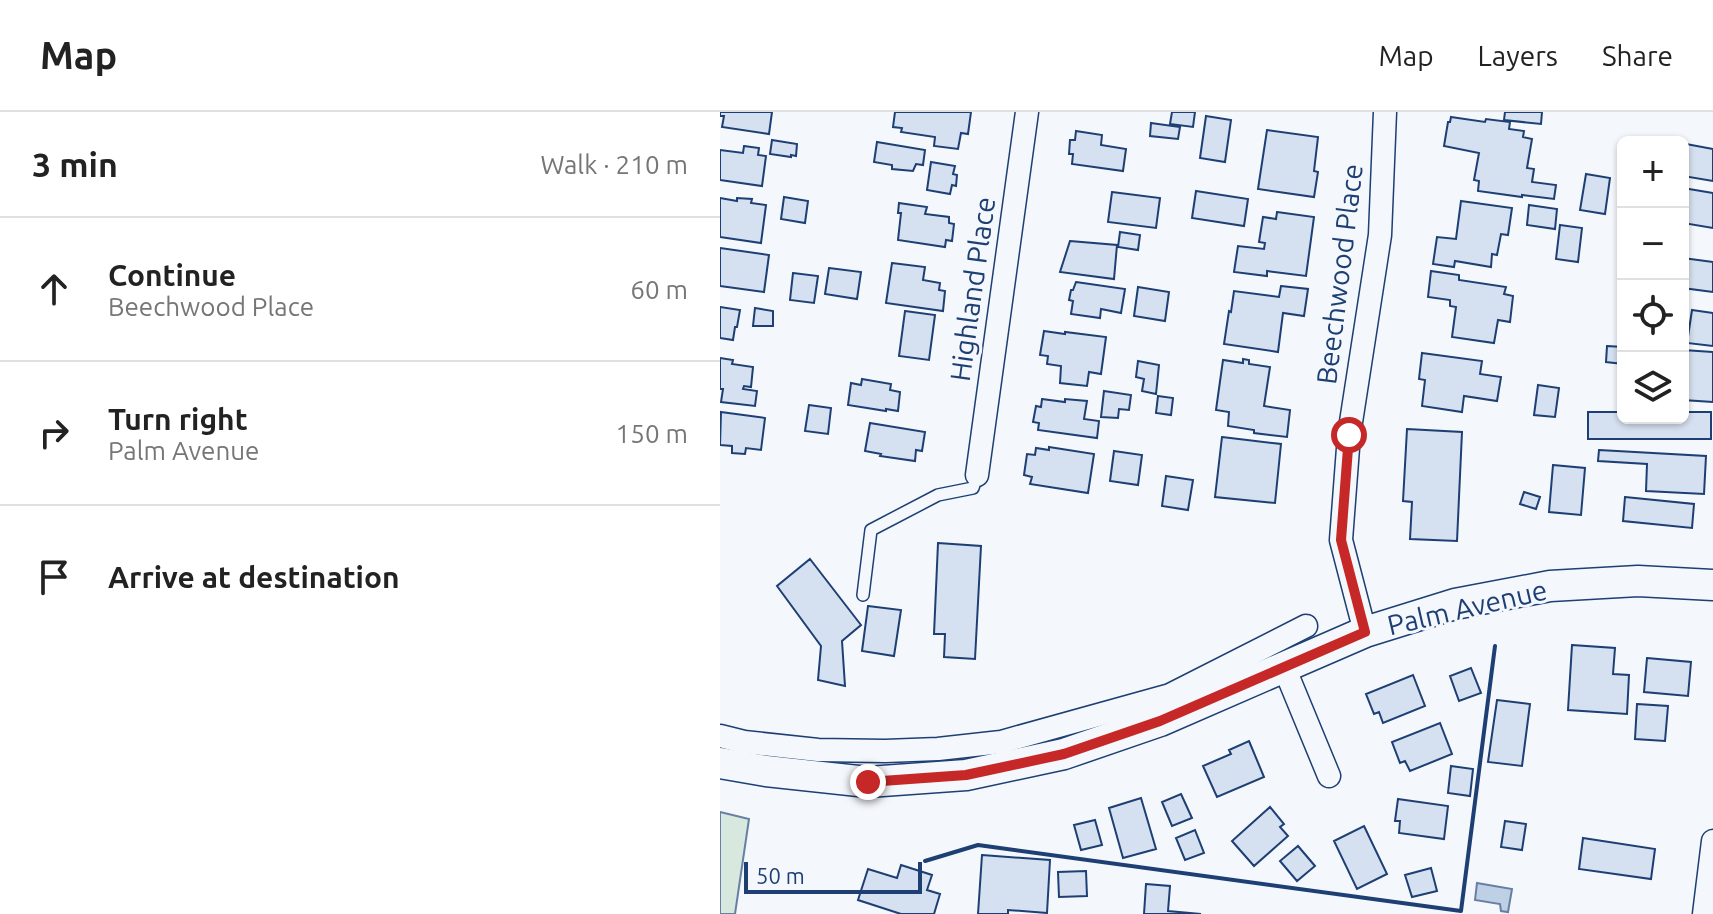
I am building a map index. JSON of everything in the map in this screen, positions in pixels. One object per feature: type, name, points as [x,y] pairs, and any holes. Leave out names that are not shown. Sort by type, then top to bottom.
[{"type":"street","name":"Highland Place","points":[[977,475],[1027,112]]},
{"type":"street","name":"Beechwood Place","points":[[1365,632],[1341,540],[1349,435],[1380,235],[1385,112]]},
{"type":"street","name":"Palm Avenue","points":[[720,763],[868,782],[966,775],[1064,754],[1160,721],[1365,632],[1455,604],[1550,586],[1638,581],[1713,585]]},
{"type":"street","points":[[720,736],[744,742],[818,750],[938,749],[1001,742],[1170,695],[1306,626]]},
{"type":"street","points":[[1284,667],[1329,776]]},
{"type":"street","points":[[1704,914],[1713,841]]},
{"type":"lane","points":[[863,595],[871,530],[938,495],[973,488],[977,475]]},
{"type":"shaded area","points":[[720,812],[749,819],[735,914],[720,914]]},
{"type":"water","points":[[1477,883],[1512,889],[1508,912],[1501,911],[1500,904],[1475,900]]},
{"type":"building","points":[[720,112],[772,112],[769,134],[722,127],[724,116],[720,116]]},
{"type":"building","points":[[895,112],[971,112],[968,134],[961,133],[958,149],[934,146],[935,137],[901,132],[902,128],[893,127]]},
{"type":"building","points":[[1172,112],[1195,112],[1193,127],[1170,124]]},
{"type":"building","points":[[1505,112],[1542,112],[1541,124],[1504,120]]},
{"type":"building","points":[[1206,116],[1231,120],[1225,162],[1200,158]]},
{"type":"building","points":[[1451,117],[1510,122],[1509,129],[1524,131],[1523,137],[1532,139],[1527,168],[1534,169],[1532,182],[1556,185],[1554,199],[1478,191],[1479,181],[1474,180],[1479,153],[1444,146]]},
{"type":"building","points":[[1151,123],[1180,127],[1178,139],[1150,136]]},
{"type":"building","points":[[1267,130],[1318,137],[1314,197],[1258,189]]},
{"type":"building","points":[[1076,131],[1102,135],[1101,145],[1126,149],[1123,171],[1072,164],[1070,140],[1075,140]]},
{"type":"building","points":[[772,140],[797,144],[796,156],[770,154]]},
{"type":"building","points":[[877,142],[925,150],[923,165],[916,164],[913,171],[892,169],[892,165],[874,162]]},
{"type":"building","points":[[1689,145],[1713,149],[1713,181],[1689,177]]},
{"type":"building","points":[[744,146],[759,148],[758,155],[766,156],[762,186],[720,180],[720,150],[743,153]]},
{"type":"building","points":[[931,162],[955,166],[956,186],[952,185],[950,194],[927,190]]},
{"type":"building","points":[[1586,174],[1610,178],[1605,214],[1580,210]]},
{"type":"building","points":[[1689,189],[1713,193],[1713,228],[1689,224]]},
{"type":"building","points":[[1196,191],[1248,199],[1244,226],[1192,218]]},
{"type":"building","points":[[1112,192],[1160,198],[1156,228],[1108,222]]},
{"type":"building","points":[[784,197],[808,201],[805,223],[781,219]]},
{"type":"building","points":[[720,198],[737,201],[737,198],[752,199],[751,203],[766,205],[761,243],[720,237]]},
{"type":"building","points":[[1461,201],[1512,208],[1508,235],[1501,234],[1497,255],[1492,254],[1491,267],[1455,261],[1454,267],[1433,264],[1437,237],[1456,239]]},
{"type":"building","points":[[899,203],[927,207],[925,214],[949,217],[949,223],[954,224],[952,241],[946,240],[945,247],[898,240]]},
{"type":"building","points":[[1529,205],[1557,209],[1555,229],[1527,225]]},
{"type":"building","points":[[1277,212],[1314,217],[1306,276],[1267,271],[1267,276],[1234,272],[1238,246],[1264,249],[1265,243],[1259,242],[1263,217],[1276,219]]},
{"type":"building","points":[[1560,225],[1582,228],[1578,262],[1556,259]]},
{"type":"building","points":[[1120,232],[1140,235],[1138,250],[1118,247]]},
{"type":"building","points":[[1070,241],[1117,245],[1114,279],[1060,272]]},
{"type":"building","points":[[720,248],[769,255],[764,292],[720,286]]},
{"type":"building","points":[[1689,259],[1713,262],[1713,292],[1689,289]]},
{"type":"building","points":[[892,263],[925,267],[923,280],[940,283],[939,290],[945,291],[943,311],[886,303]]},
{"type":"building","points":[[829,268],[861,272],[857,299],[825,294]]},
{"type":"building","points":[[1431,271],[1459,275],[1459,280],[1506,287],[1504,294],[1513,296],[1510,322],[1498,320],[1494,343],[1452,337],[1456,307],[1450,306],[1450,300],[1428,297]]},
{"type":"building","points":[[793,273],[818,276],[814,303],[790,300]]},
{"type":"building","points":[[1076,282],[1125,289],[1121,313],[1101,309],[1100,318],[1071,314],[1073,301],[1069,300]]},
{"type":"building","points":[[1281,286],[1308,289],[1304,316],[1283,313],[1278,352],[1224,344],[1234,291],[1279,297]]},
{"type":"building","points":[[1138,287],[1169,292],[1165,321],[1134,316]]},
{"type":"building","points":[[720,307],[740,310],[733,340],[720,338]]},
{"type":"building","points":[[755,308],[773,311],[773,326],[753,326]]},
{"type":"building","points":[[1692,310],[1713,313],[1713,346],[1689,343]]},
{"type":"building","points":[[905,311],[935,315],[929,360],[899,356]]},
{"type":"building","points":[[1044,331],[1106,337],[1101,374],[1089,372],[1087,386],[1060,383],[1061,366],[1047,364],[1048,356],[1040,355]]},
{"type":"building","points":[[1607,346],[1617,347],[1617,363],[1606,362]]},
{"type":"building","points":[[1689,350],[1713,352],[1713,402],[1689,400]]},
{"type":"building","points":[[1422,353],[1482,361],[1480,374],[1501,377],[1497,401],[1464,396],[1462,412],[1422,406],[1425,380],[1419,379]]},
{"type":"building","points":[[720,358],[733,360],[732,364],[753,367],[751,387],[744,386],[743,389],[757,391],[755,406],[721,402]]},
{"type":"building","points":[[1243,359],[1249,360],[1249,364],[1270,367],[1264,406],[1290,410],[1287,437],[1228,426],[1229,412],[1216,410],[1223,360],[1243,363]]},
{"type":"building","points":[[1138,361],[1159,365],[1156,394],[1142,391],[1144,379],[1136,377]]},
{"type":"building","points":[[862,379],[891,384],[890,390],[900,392],[898,411],[848,405],[851,383],[861,385]]},
{"type":"building","points":[[1538,385],[1559,388],[1555,417],[1534,415]]},
{"type":"building","points":[[1104,391],[1131,395],[1129,410],[1119,409],[1118,418],[1101,417]]},
{"type":"building","points":[[1158,396],[1173,398],[1171,415],[1156,413]]},
{"type":"building","points":[[1042,399],[1087,401],[1084,419],[1099,421],[1097,438],[1038,430],[1039,423],[1033,422],[1036,406],[1041,407]]},
{"type":"building","points":[[809,405],[831,408],[828,434],[805,431]]},
{"type":"building","points":[[721,412],[765,418],[761,450],[746,448],[745,454],[732,453],[732,446],[720,445]]},
{"type":"building","points":[[1588,412],[1617,412],[1617,424],[1689,424],[1689,412],[1711,412],[1711,439],[1588,439]]},
{"type":"building","points":[[870,423],[925,432],[922,451],[916,450],[915,461],[865,451]]},
{"type":"building","points":[[1407,429],[1462,432],[1457,541],[1410,539],[1412,502],[1403,501]]},
{"type":"building","points":[[1222,437],[1281,444],[1275,503],[1215,497]]},
{"type":"building","points":[[1049,447],[1094,454],[1088,493],[1030,484],[1032,477],[1024,475],[1027,454],[1035,455],[1036,448],[1049,450]]},
{"type":"building","points":[[1599,450],[1706,456],[1704,494],[1646,491],[1647,464],[1598,461]]},
{"type":"building","points":[[1114,451],[1142,455],[1138,485],[1110,481]]},
{"type":"building","points":[[1553,465],[1585,468],[1581,515],[1549,512]]},
{"type":"building","points":[[1166,476],[1193,480],[1188,510],[1162,506]]},
{"type":"building","points":[[1524,492],[1540,497],[1536,509],[1520,504]]},
{"type":"building","points":[[1625,497],[1694,504],[1692,528],[1623,521]]},
{"type":"building","points":[[938,543],[981,546],[975,659],[944,657],[945,634],[934,634]]},
{"type":"building","points":[[810,559],[861,625],[842,641],[845,686],[818,680],[821,646],[777,586]]},
{"type":"building","points":[[868,606],[901,610],[894,656],[862,651]]},
{"type":"building","points":[[1572,645],[1615,648],[1613,674],[1629,675],[1627,714],[1568,710]]},
{"type":"building","points":[[1647,658],[1691,662],[1688,696],[1644,692]]},
{"type":"building","points":[[1471,668],[1481,693],[1459,701],[1450,676]]},
{"type":"building","points":[[1413,675],[1425,706],[1383,723],[1379,712],[1374,714],[1366,694]]},
{"type":"building","points":[[1497,700],[1530,704],[1522,766],[1488,762]]},
{"type":"building","points":[[1637,704],[1668,706],[1665,741],[1635,739]]},
{"type":"building","points":[[1440,723],[1452,754],[1410,771],[1405,761],[1400,763],[1392,742]]},
{"type":"building","points":[[1249,741],[1264,777],[1217,797],[1203,766],[1231,754],[1229,750]]},
{"type":"building","points":[[1451,766],[1473,769],[1470,796],[1448,793]]},
{"type":"building","points":[[1181,794],[1192,818],[1172,826],[1162,802]]},
{"type":"building","points":[[1141,798],[1156,849],[1123,858],[1109,808]]},
{"type":"building","points":[[1398,799],[1448,806],[1444,839],[1399,833],[1400,821],[1395,821]]},
{"type":"building","points":[[1270,807],[1284,824],[1280,827],[1288,836],[1254,866],[1232,841]]},
{"type":"building","points":[[1095,820],[1102,845],[1081,850],[1074,825]]},
{"type":"building","points":[[1505,821],[1526,824],[1522,850],[1501,847]]},
{"type":"building","points":[[1364,826],[1387,874],[1357,889],[1334,841]]},
{"type":"building","points":[[1195,830],[1204,853],[1185,860],[1176,838]]},
{"type":"building","points":[[1583,838],[1655,849],[1651,879],[1579,869]]},
{"type":"building","points":[[1298,846],[1315,866],[1297,881],[1280,861]]},
{"type":"building","points":[[982,855],[1050,860],[1047,913],[1008,910],[1008,914],[978,914]]},
{"type":"building","points":[[901,865],[932,875],[927,890],[940,894],[934,914],[901,914],[858,900],[868,869],[897,878]]},
{"type":"building","points":[[1431,868],[1437,891],[1412,897],[1405,875]]},
{"type":"building","points":[[1086,871],[1087,896],[1059,897],[1058,872]]},
{"type":"building","points":[[1146,884],[1170,886],[1168,911],[1201,914],[1144,914]]},
{"type":"wall","points":[[925,861],[978,845],[1461,911],[1495,646]]},
{"type":"route","points":[[868,782],[966,775],[1064,754],[1160,721],[1365,632],[1341,540],[1349,435]]}]
